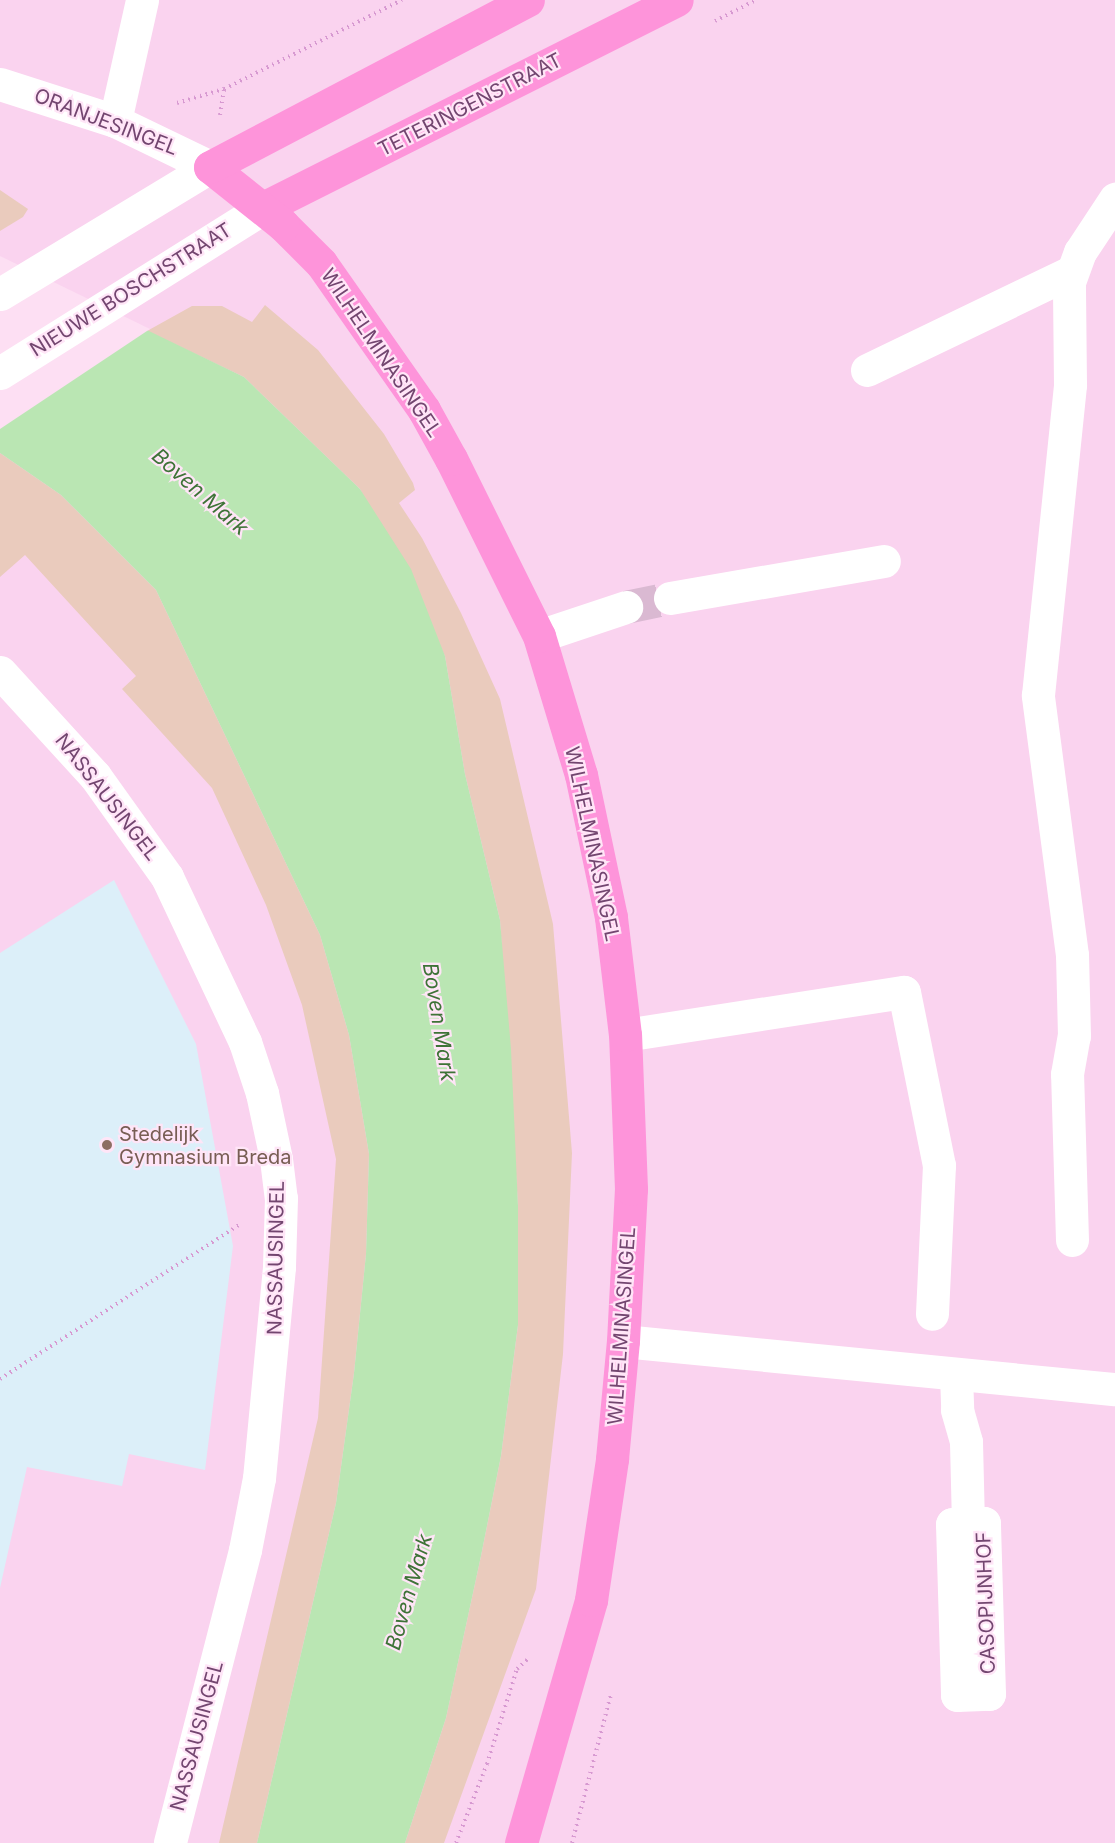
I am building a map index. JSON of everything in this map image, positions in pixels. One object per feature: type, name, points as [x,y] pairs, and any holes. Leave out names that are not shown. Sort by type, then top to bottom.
[{"type":"main road","points":[[210,167],[528,0]]},
{"type":"main road","name":"TETERINGENSTRAAT","points":[[263,208],[677,0]]},
{"type":"main road","name":"ORANJESINGEL","points":[[210,167],[238,187]]},
{"type":"main road","name":"WILHELMINASINGEL","points":[[238,187],[321,263],[424,410],[539,636],[581,774],[611,917],[625,1035],[631,1189],[623,1341],[612,1460],[591,1600],[520,1843]]},
{"type":"street","points":[[115,121],[142,0]]},
{"type":"street","name":"ORANJESINGEL","points":[[0,84],[115,121],[210,167]]},
{"type":"street","points":[[0,294],[210,167]]},
{"type":"street","points":[[1072,1240],[1067,1074],[1074,1036],[1072,955],[1038,695],[1070,385],[1068,291],[1071,273],[1080,252],[1115,199]]},
{"type":"street","name":"NIEUWE BOSCHSTRAAT","points":[[0,373],[263,208]]},
{"type":"street","points":[[867,370],[1071,273]]},
{"type":"street","points":[[670,598],[884,561]]},
{"type":"street","points":[[539,636],[626,607]]},
{"type":"street","name":"NASSAUSINGEL","points":[[0,672],[95,776],[167,877],[245,1041],[269,1119],[281,1198],[276,1332],[259,1478],[246,1550],[170,1843]]},
{"type":"street","points":[[625,1035],[904,992],[939,1165],[932,1314]]},
{"type":"street","points":[[623,1341],[1115,1389]]},
{"type":"street","name":"CASOPIJNHOF","points":[[956,1374],[957,1410],[966,1442],[968,1523]]},
{"type":"path","points":[[224,89],[402,0]]},
{"type":"path","points":[[0,1379],[281,1198]]},
{"type":"path","points":[[456,1843],[487,1764],[517,1669],[533,1654]]},
{"type":"shaded area","points":[[0,0],[1115,0],[1115,1843],[0,1843]]},
{"type":"shaded area","points":[[0,190],[28,209],[23,217],[0,231]]},
{"type":"shaded area","points":[[265,305],[318,350],[384,434],[413,483],[415,490],[399,503],[422,538],[461,613],[500,699],[553,924],[572,1153],[563,1354],[536,1589],[444,1843],[405,1843],[446,1718],[501,1456],[518,1325],[518,1206],[500,920],[465,774],[445,656],[360,489],[244,377],[147,331],[192,306],[222,306],[252,322]]},
{"type":"shaded area","points":[[0,453],[61,495],[156,590],[320,935],[349,1035],[369,1154],[366,1254],[354,1373],[336,1503],[257,1843],[219,1843],[318,1418],[336,1159],[302,1005],[266,905],[212,788],[122,689],[136,676],[25,555],[0,577]]},
{"type":"shaded area","name":"Stedelijk Gymnasium Breda","points":[[114,880],[196,1044],[233,1246],[205,1470],[129,1454],[122,1486],[27,1467],[0,1588],[0,953]]},
{"type":"water","name":"Boven Mark","points":[[0,259],[244,377],[360,489],[411,569],[445,656],[465,774],[500,920],[511,1049],[518,1206],[518,1325],[501,1456],[446,1718],[405,1843],[257,1843],[336,1503],[354,1373],[366,1254],[369,1154],[349,1035],[320,935],[156,590],[61,495],[0,453]]},
{"type":"pier","points":[[0,256],[150,329],[0,429]]},
{"type":"tunnel","points":[[626,607],[670,598]]},
{"type":"place","name":"Stedelijk Gymnasium Breda","points":[[107,1145]]}]
